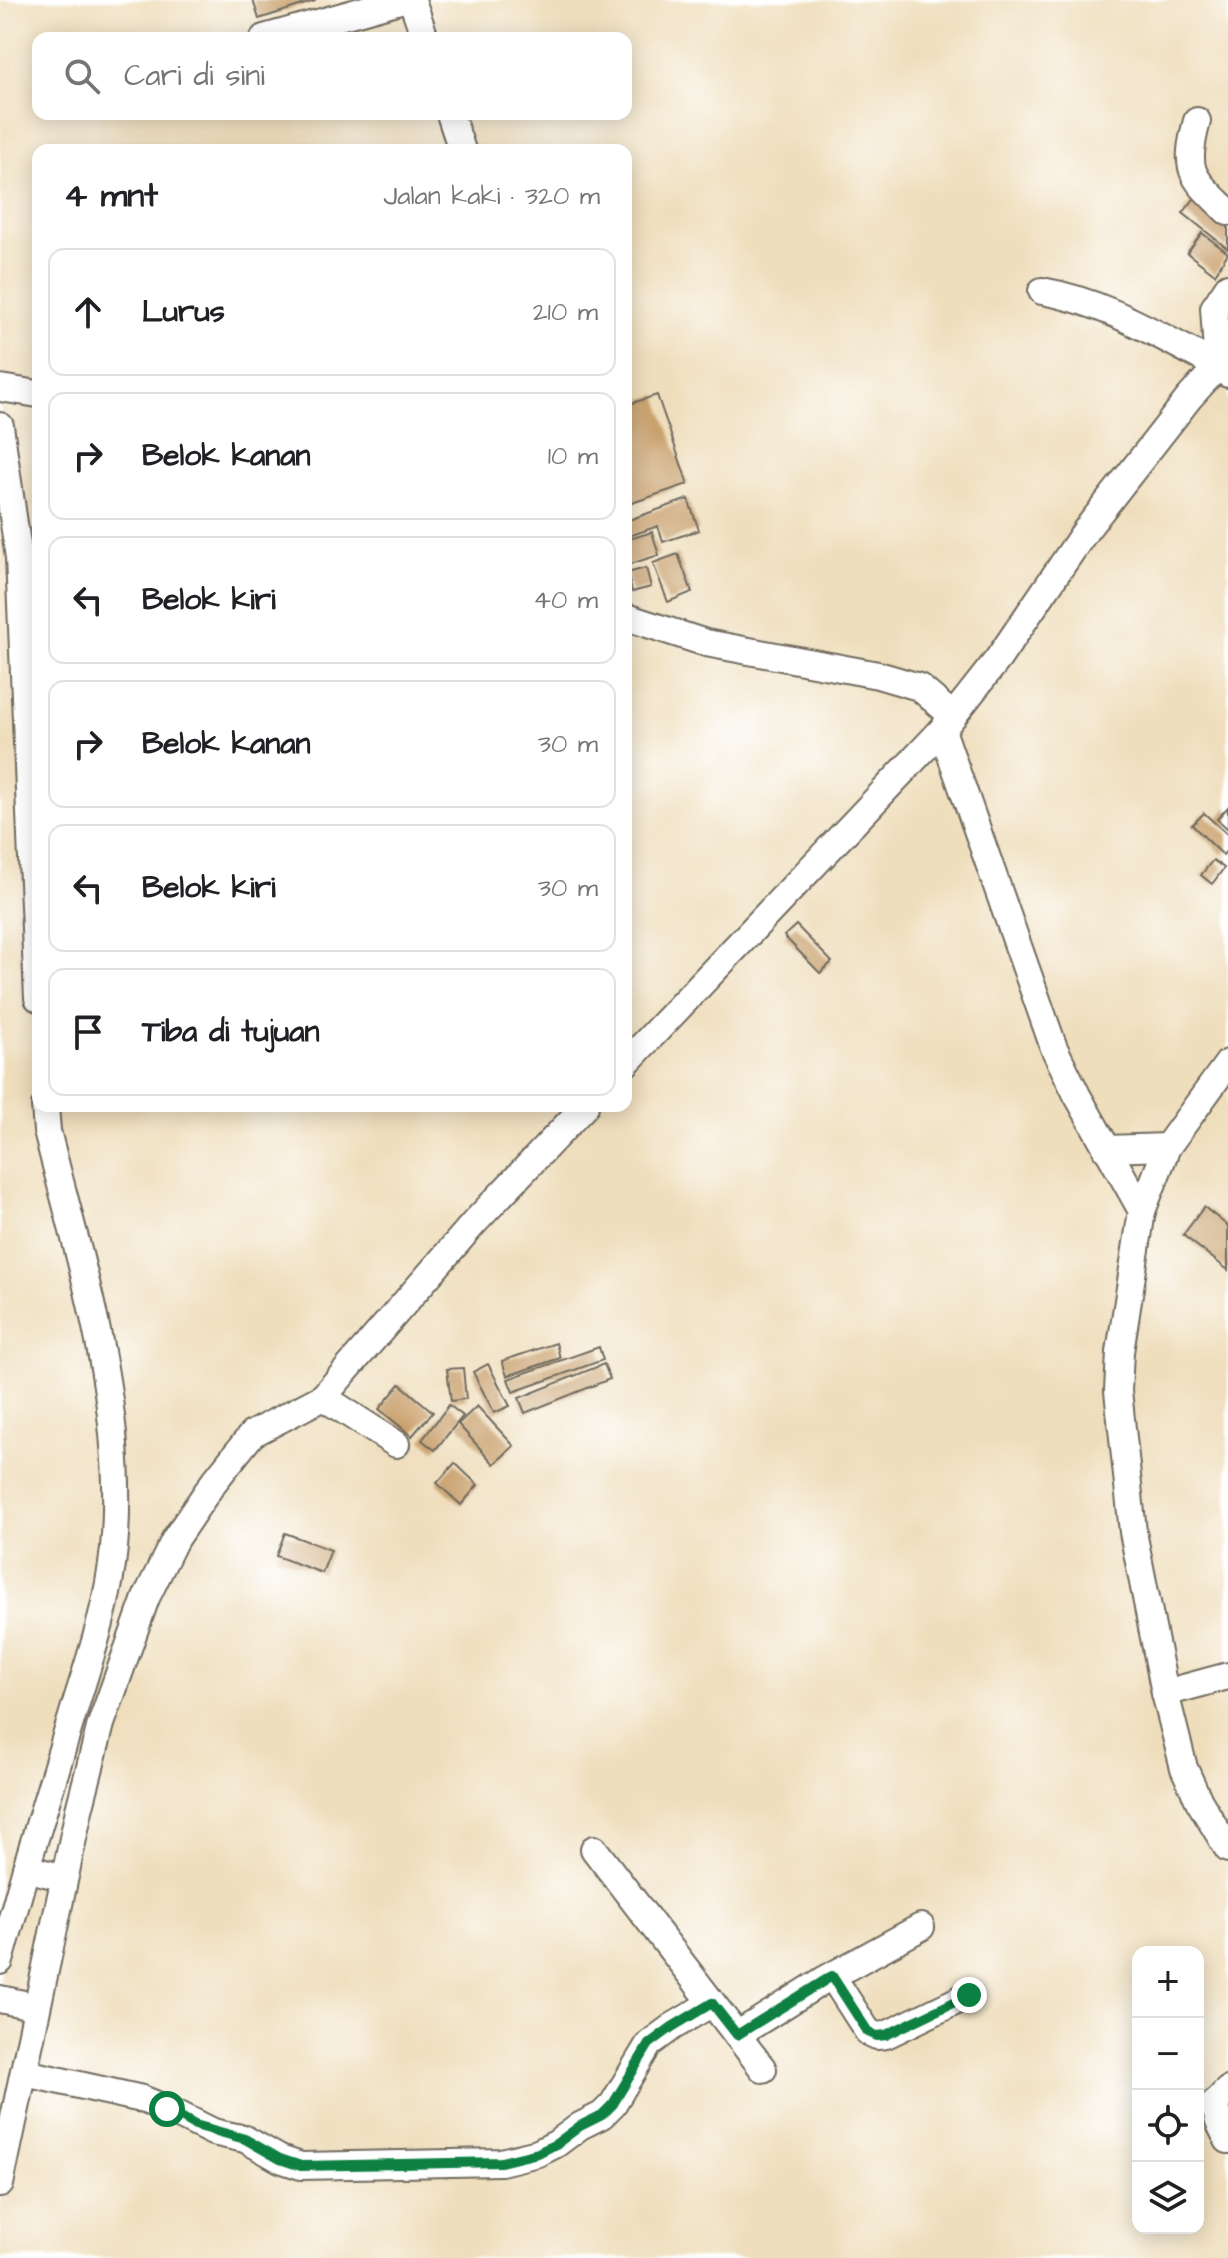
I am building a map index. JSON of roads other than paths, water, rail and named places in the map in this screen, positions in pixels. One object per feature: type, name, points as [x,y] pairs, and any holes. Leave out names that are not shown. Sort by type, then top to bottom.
[{"type":"street","points":[[285,32],[400,0]]},
{"type":"street","points":[[412,0],[423,32]]},
{"type":"street","points":[[452,120],[460,144]]},
{"type":"street","points":[[1197,121],[1190,148],[1194,177],[1228,212]]},
{"type":"street","points":[[1223,370],[1214,308],[1228,287]]},
{"type":"street","points":[[1042,291],[1073,296],[1100,305],[1223,370]]},
{"type":"street","points":[[632,1057],[947,723],[998,659],[1086,530],[1189,398],[1223,370]]},
{"type":"street","points":[[0,388],[32,393]]},
{"type":"street","points":[[0,426],[20,573],[32,856]]},
{"type":"street","points":[[632,619],[706,643],[878,675],[919,687],[947,723],[1054,1048],[1142,1211]]},
{"type":"street","points":[[1228,1063],[1167,1147],[1142,1211],[1120,1352],[1118,1391],[1133,1532],[1165,1693],[1184,1768],[1199,1801],[1228,1849]]},
{"type":"street","points":[[0,1961],[98,1632],[112,1560],[116,1495],[112,1429],[97,1331],[47,1131],[45,1112]]},
{"type":"street","points":[[0,2184],[86,1781],[110,1694],[146,1598],[175,1539],[205,1494],[252,1434],[323,1397],[474,1223],[579,1112]]},
{"type":"street","points":[[1106,1149],[1167,1147]]},
{"type":"street","points":[[323,1397],[396,1444]]},
{"type":"street","points":[[1165,1693],[1228,1676]]},
{"type":"street","points":[[594,1849],[763,2069]]},
{"type":"street","points":[[26,1868],[64,1878]]},
{"type":"street","points":[[737,2035],[832,1976],[921,1927]]},
{"type":"street","points":[[832,1976],[868,2032],[877,2036],[886,2035],[969,1995]]},
{"type":"street","points":[[0,1999],[37,2007]]},
{"type":"street","points":[[25,2073],[142,2099],[204,2128],[245,2139],[280,2159],[301,2166],[501,2162],[538,2153],[602,2115],[613,2104],[649,2044],[712,2003]]},
{"type":"street","points":[[1228,2090],[1214,2104],[1228,2140]]}]
